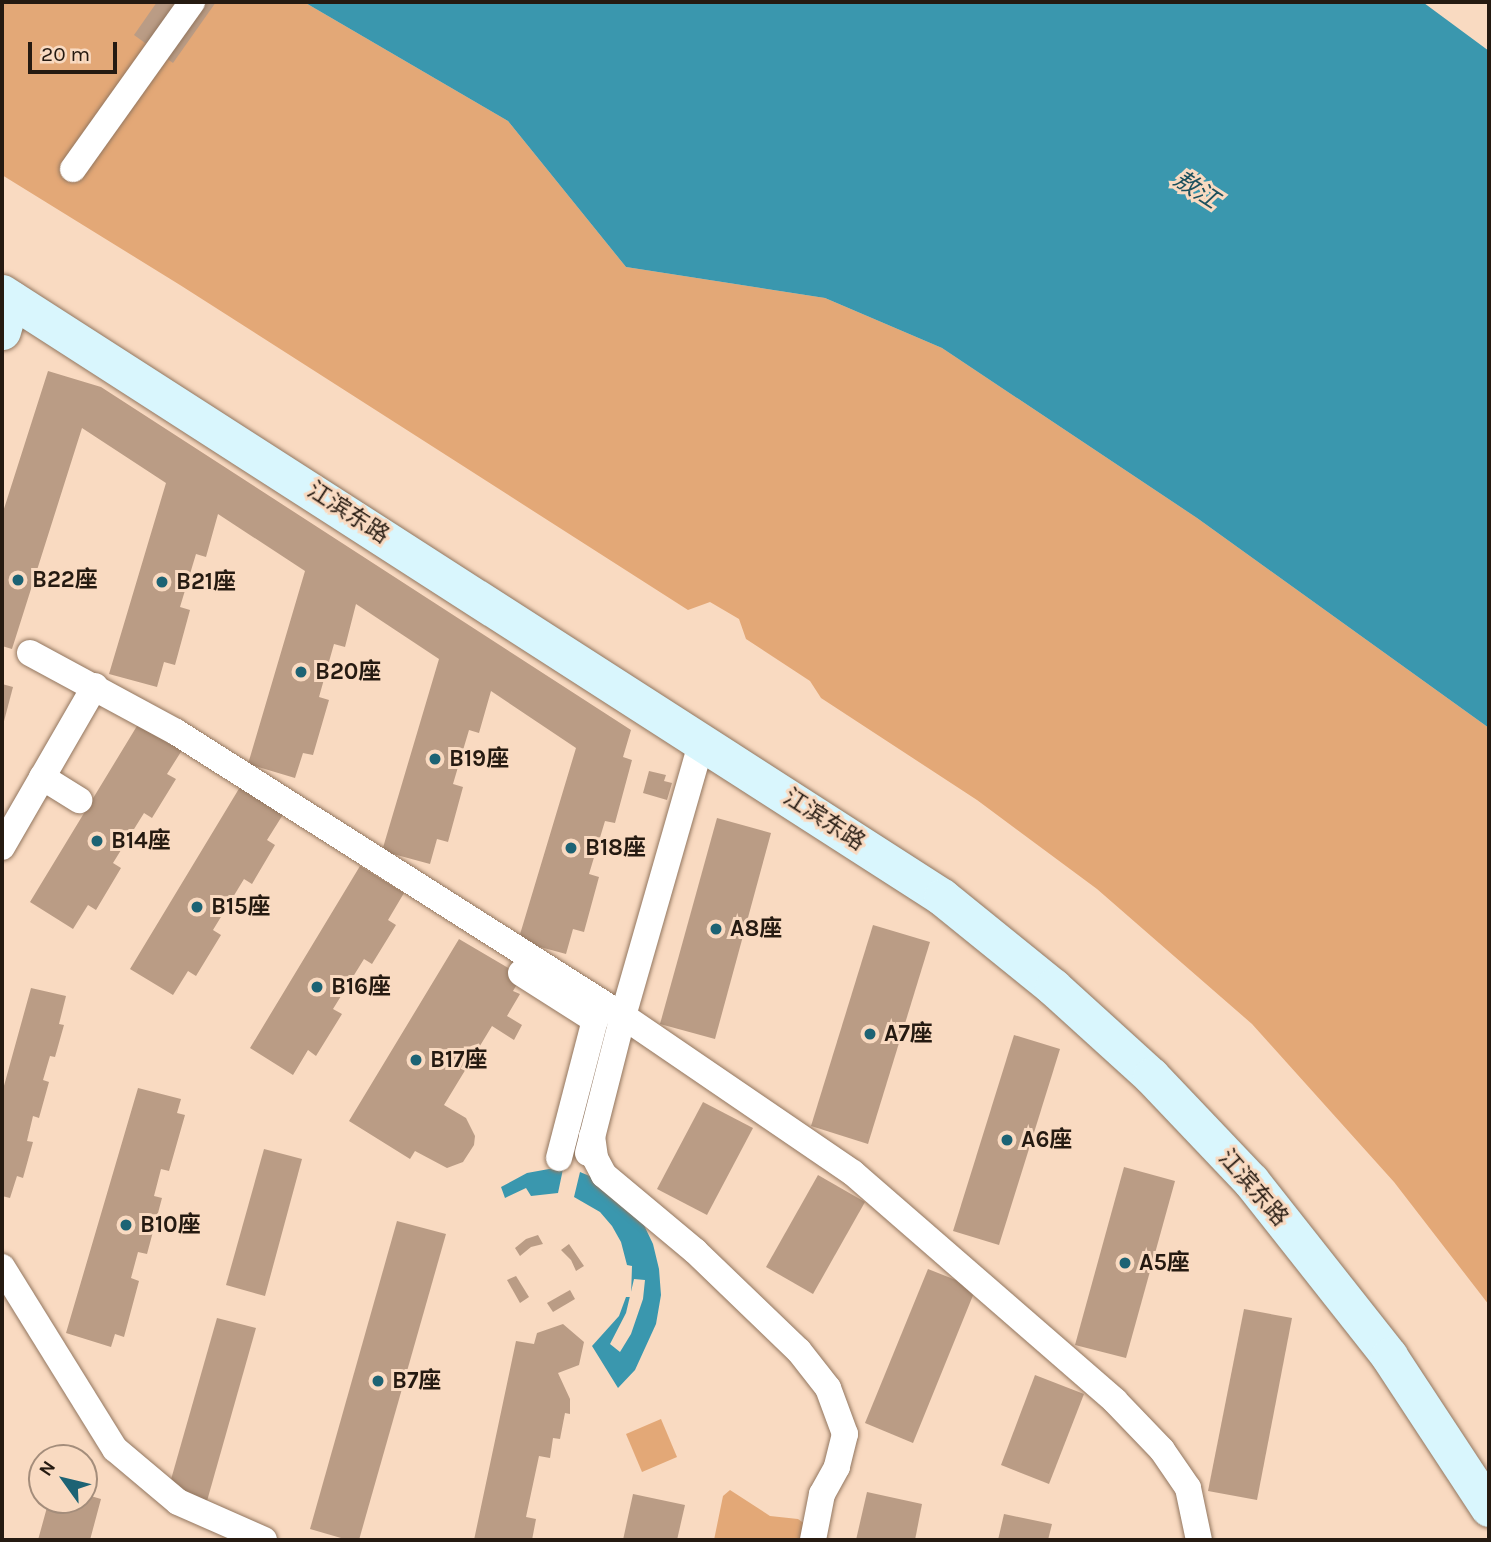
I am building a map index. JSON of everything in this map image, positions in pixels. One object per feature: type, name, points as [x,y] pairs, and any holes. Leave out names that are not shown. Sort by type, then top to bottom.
[{"type":"main road","name":"江滨东路","points":[[5,308],[702,741],[942,897],[1053,987],[1151,1076],[1251,1181],[1389,1356],[1489,1508]]},
{"type":"street","points":[[73,169],[192,2]]},
{"type":"street","points":[[30,653],[176,732],[597,1010]]},
{"type":"street","points":[[2,847],[95,686]]},
{"type":"street","points":[[702,741],[623,1016],[592,1136],[595,1158],[604,1175],[695,1251],[799,1351],[828,1388],[845,1434],[837,1467],[821,1494],[813,1540]]},
{"type":"street","points":[[42,777],[79,800]]},
{"type":"street","points":[[521,973],[597,1010],[623,1016],[853,1173],[1115,1401],[1162,1450],[1188,1488],[1199,1540]]},
{"type":"street","points":[[592,1136],[572,1162],[597,1010]]},
{"type":"street","points":[[2,1267],[115,1449],[178,1502],[264,1540]]},
{"type":"shaded area","points":[[2,2],[304,2],[508,121],[626,267],[825,298],[942,348],[1197,518],[1489,728],[1489,1305],[1394,1182],[1252,1024],[1097,889],[977,800],[821,698],[810,681],[746,639],[739,619],[710,602],[688,610],[180,285],[2,175]]},
{"type":"shaded area","points":[[661,1419],[677,1457],[642,1472],[626,1434]]},
{"type":"shaded area","points":[[730,1490],[770,1516],[798,1519],[805,1524],[803,1540],[714,1540],[723,1496]]},
{"type":"water","name":"敖江","points":[[304,2],[1424,3],[1489,51],[1489,728],[1197,518],[942,348],[825,298],[626,267],[508,121]]},
{"type":"water","points":[[563,1169],[558,1193],[531,1196],[526,1188],[505,1198],[501,1187],[527,1173]]},
{"type":"water","points":[[580,1172],[592,1177],[642,1221],[653,1244],[659,1269],[661,1295],[656,1324],[635,1370],[618,1388],[592,1346],[619,1316],[626,1297],[631,1297],[632,1266],[627,1265],[621,1242],[612,1226],[600,1212],[574,1197]]},
{"type":"pier","points":[[634,1279],[645,1280],[643,1299],[631,1334],[620,1352],[610,1344],[626,1313]]},
{"type":"building","points":[[157,2],[216,2],[173,63],[134,35]]},
{"type":"building","points":[[48,371],[101,387],[631,730],[623,757],[632,760],[615,823],[605,821],[589,874],[599,877],[584,932],[573,929],[566,954],[518,941],[576,748],[491,691],[479,733],[469,730],[453,784],[463,787],[448,842],[437,839],[430,864],[382,851],[439,659],[356,604],[345,647],[334,644],[319,697],[329,700],[313,755],[303,753],[295,778],[248,764],[305,571],[218,514],[206,557],[196,554],[180,607],[190,610],[175,665],[164,662],[157,687],[109,674],[166,483],[82,428],[12,649],[2,646],[2,515]]},
{"type":"building","points":[[2,684],[13,687],[3,725],[2,725]]},
{"type":"building","name":"B14座","points":[[140,721],[184,747],[167,774],[176,779],[152,818],[144,813],[113,863],[121,868],[96,910],[88,905],[73,929],[30,902]]},
{"type":"building","points":[[649,771],[666,775],[664,781],[672,783],[667,800],[643,793]]},
{"type":"building","name":"B15座","points":[[240,787],[284,813],[267,840],[275,845],[252,884],[244,879],[213,930],[221,935],[196,976],[188,971],[173,995],[130,969]]},
{"type":"building","name":"A8座","points":[[717,818],[771,833],[715,1039],[660,1024]]},
{"type":"building","name":"B16座","points":[[360,866],[404,893],[388,920],[396,925],[372,964],[364,959],[333,1009],[342,1014],[316,1056],[308,1050],[293,1075],[250,1048]]},
{"type":"building","name":"A7座","points":[[873,925],[930,942],[868,1144],[811,1126]]},
{"type":"building","name":"B17座","points":[[459,939],[522,976],[513,991],[520,994],[507,1016],[522,1025],[514,1040],[492,1026],[444,1105],[466,1118],[475,1136],[474,1145],[463,1162],[447,1168],[415,1151],[410,1159],[349,1121]]},
{"type":"building","points":[[31,988],[66,996],[59,1024],[64,1025],[55,1057],[50,1056],[43,1080],[49,1082],[39,1118],[33,1116],[27,1141],[33,1142],[23,1178],[17,1176],[10,1198],[2,1196],[2,1093]]},
{"type":"building","name":"A6座","points":[[1014,1035],[1060,1049],[999,1245],[953,1231]]},
{"type":"building","name":"B10座","points":[[138,1088],[181,1099],[177,1113],[185,1115],[169,1171],[161,1169],[154,1196],[162,1198],[147,1254],[138,1252],[131,1278],[139,1281],[124,1337],[115,1334],[111,1347],[66,1333]]},
{"type":"building","points":[[703,1102],[753,1128],[707,1215],[657,1189]]},
{"type":"building","points":[[264,1149],[302,1159],[265,1296],[226,1285]]},
{"type":"building","name":"A5座","points":[[1124,1167],[1175,1181],[1126,1358],[1075,1345]]},
{"type":"building","points":[[818,1175],[865,1202],[813,1294],[766,1267]]},
{"type":"building","name":"B7座","points":[[397,1221],[446,1234],[359,1540],[348,1540],[310,1529]]},
{"type":"building","points":[[538,1235],[543,1244],[531,1247],[520,1256],[515,1248],[526,1239]]},
{"type":"building","points":[[569,1244],[584,1266],[576,1271],[571,1260],[561,1250]]},
{"type":"building","points":[[928,1269],[976,1288],[913,1443],[865,1423]]},
{"type":"building","points":[[516,1276],[529,1297],[520,1303],[507,1280]]},
{"type":"building","points":[[570,1290],[575,1299],[553,1312],[547,1303]]},
{"type":"building","points":[[1244,1309],[1292,1318],[1257,1500],[1208,1491]]},
{"type":"building","points":[[217,1318],[256,1328],[207,1501],[168,1490]]},
{"type":"building","points":[[563,1324],[584,1342],[579,1365],[558,1373],[570,1399],[570,1414],[565,1413],[560,1439],[553,1438],[550,1458],[539,1456],[526,1517],[536,1519],[532,1540],[474,1540],[516,1341],[534,1344],[537,1333]]},
{"type":"building","points":[[1035,1375],[1084,1394],[1049,1484],[1001,1465]]},
{"type":"building","points":[[867,1492],[922,1504],[915,1540],[856,1540]]},
{"type":"building","points":[[633,1494],[685,1505],[677,1540],[623,1540]]},
{"type":"building","points":[[45,1514],[97,1514],[90,1540],[38,1540]]},
{"type":"building","points":[[1004,1514],[1052,1524],[1048,1540],[998,1540]]},
{"type":"place","name":"B22座","points":[[18,580]]},
{"type":"place","name":"B21座","points":[[162,582]]},
{"type":"place","name":"B20座","points":[[301,672]]},
{"type":"place","name":"B19座","points":[[435,759]]},
{"type":"place","name":"B14座","points":[[97,841]]},
{"type":"place","name":"B18座","points":[[571,848]]},
{"type":"place","name":"B15座","points":[[197,907]]},
{"type":"place","name":"A8座","points":[[716,929]]},
{"type":"place","name":"B16座","points":[[317,987]]},
{"type":"place","name":"A7座","points":[[870,1034]]},
{"type":"place","name":"B17座","points":[[416,1060]]},
{"type":"place","name":"A6座","points":[[1007,1140]]},
{"type":"place","name":"B10座","points":[[126,1225]]},
{"type":"place","name":"A5座","points":[[1125,1263]]},
{"type":"place","name":"B7座","points":[[378,1381]]}]
